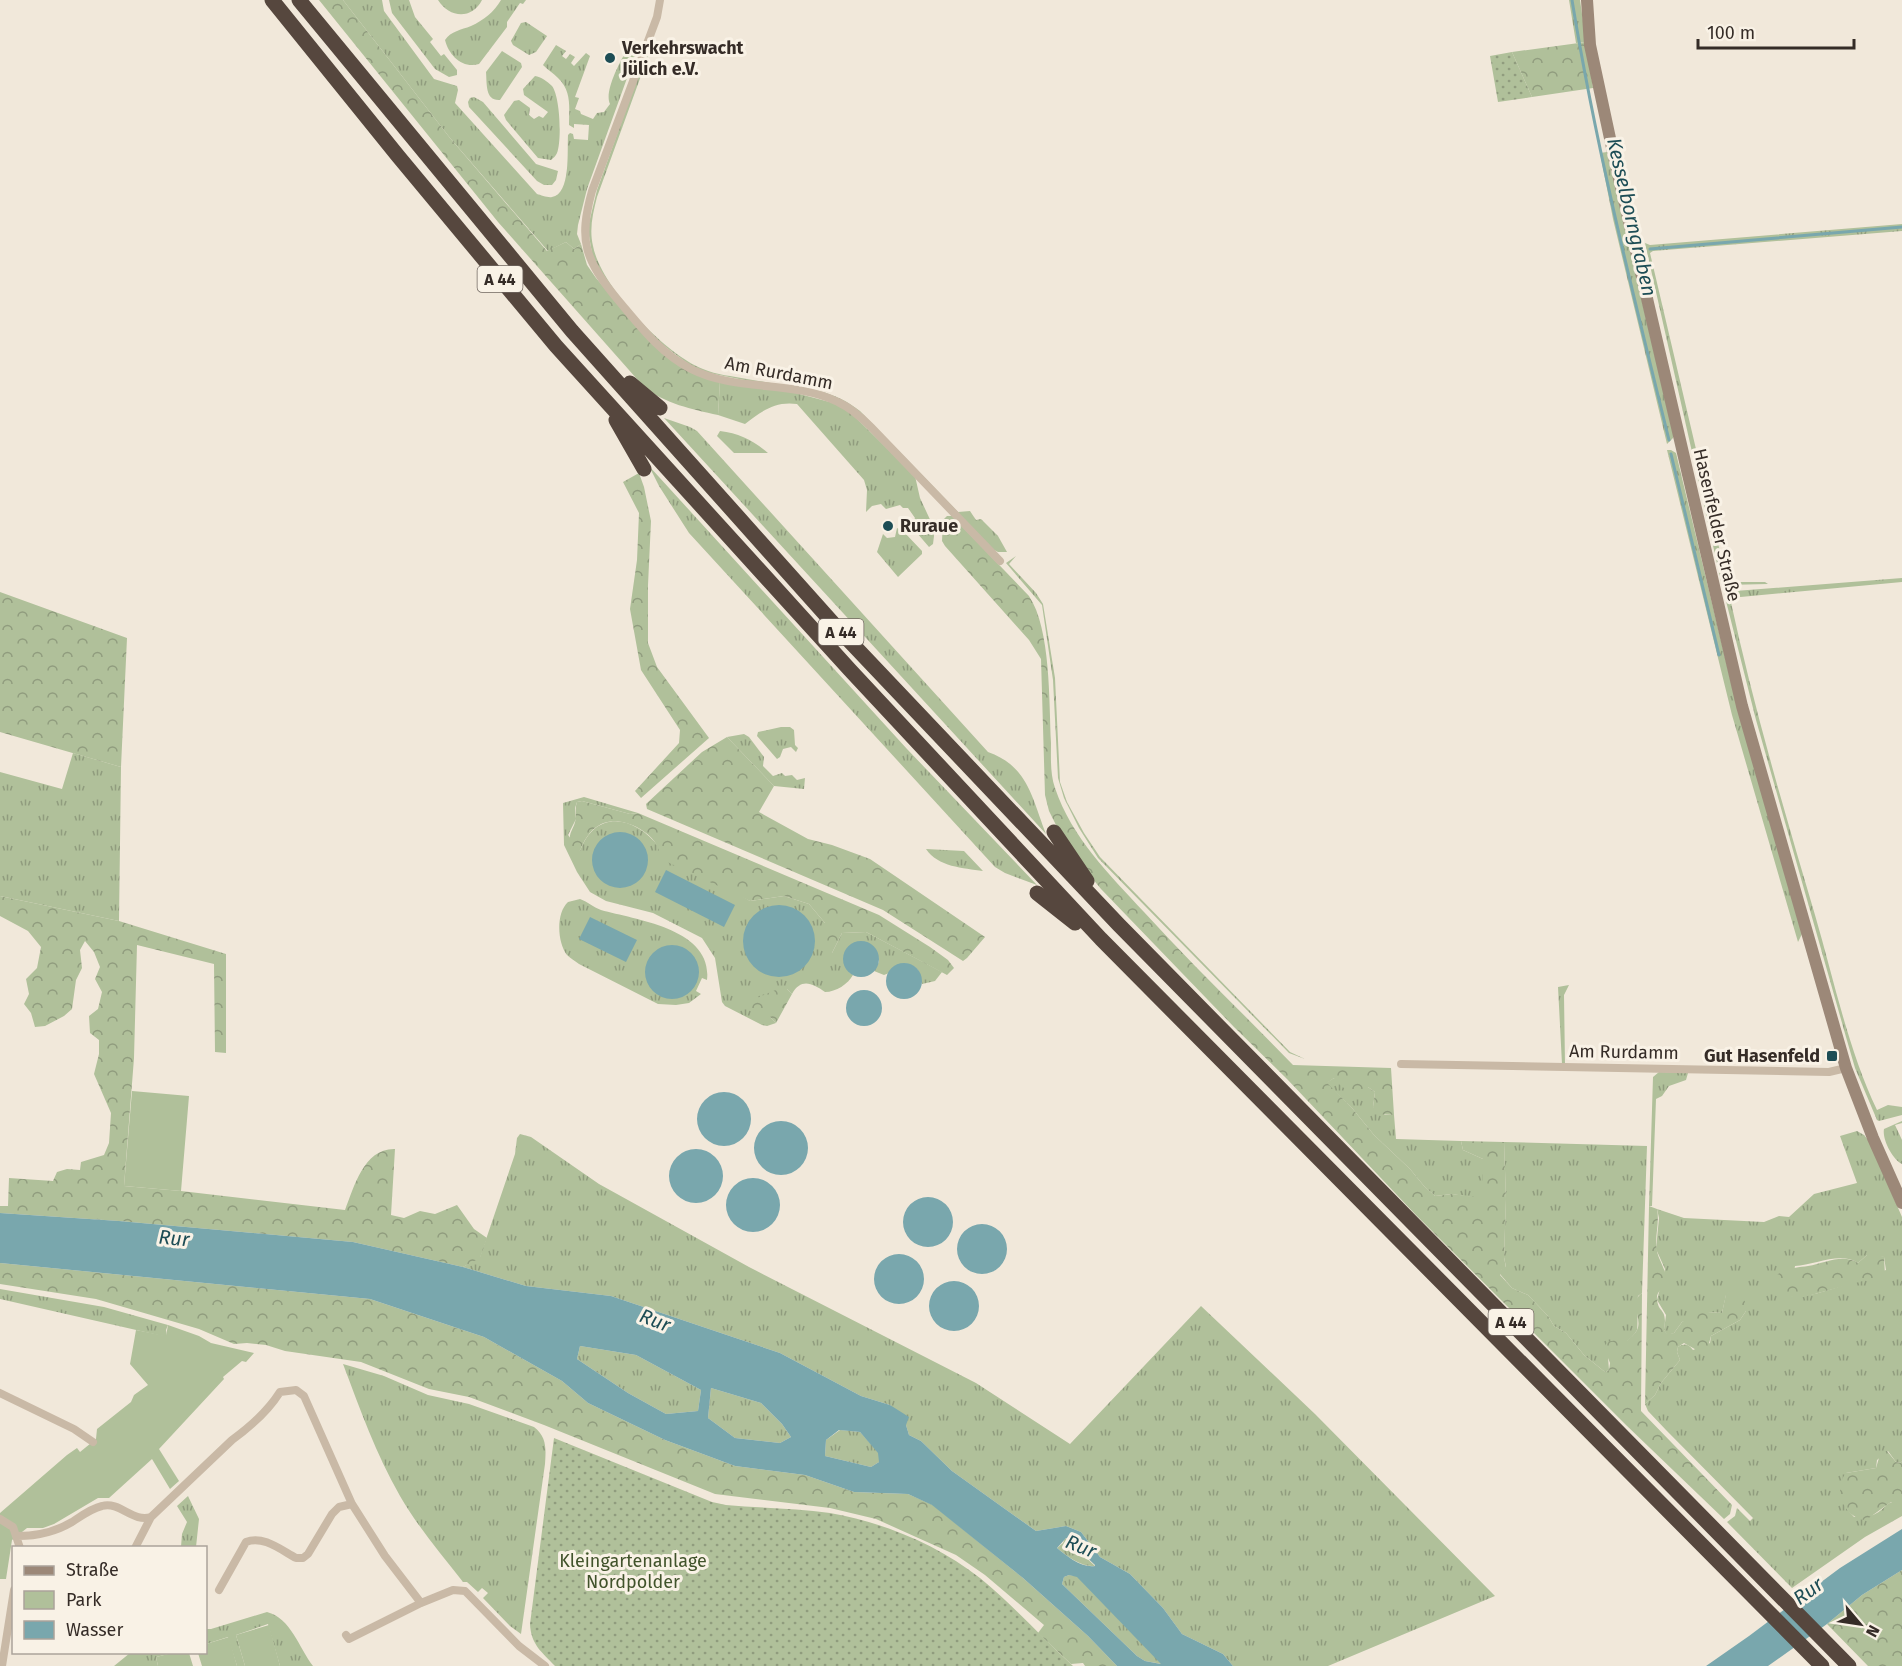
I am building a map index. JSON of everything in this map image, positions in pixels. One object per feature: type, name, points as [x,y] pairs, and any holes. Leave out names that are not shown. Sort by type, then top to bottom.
[{"type":"highway","name":"A 44","points":[[272,0],[556,346],[850,670],[1149,988],[1822,1666]]},
{"type":"highway","name":"A 44","points":[[299,0],[572,331],[840,631],[1119,925],[1849,1666]]},
{"type":"highway","points":[[572,331],[660,408]]},
{"type":"highway","points":[[605,399],[644,469]]},
{"type":"highway","points":[[1054,832],[1119,925]]},
{"type":"highway","points":[[1038,893],[1149,988]]},
{"type":"street","name":"Am Rurdamm","points":[[660,0],[657,17],[592,191],[585,216],[585,243],[600,279],[657,345],[691,369],[734,381],[822,396],[851,409],[1000,561]]},
{"type":"street","name":"Hasenfelder Straße","points":[[1587,0],[1590,45],[1599,91],[1713,591],[1742,706],[1846,1068],[1867,1124],[1902,1203]]},
{"type":"street","name":"Am Rurdamm","points":[[1401,1064],[1829,1072],[1846,1068]]},
{"type":"street","points":[[136,1546],[151,1517],[232,1440],[244,1432],[273,1403],[280,1392],[287,1389],[296,1390],[304,1396],[352,1504],[385,1556],[421,1603]]},
{"type":"street","points":[[0,1393],[62,1423],[93,1442]]},
{"type":"street","points":[[219,1590],[246,1542],[254,1539],[262,1540],[296,1558],[303,1558],[308,1554],[332,1514],[339,1507],[352,1504]]},
{"type":"street","points":[[18,1536],[47,1533],[65,1526],[102,1505],[117,1508],[139,1519],[151,1517]]},
{"type":"street","points":[[0,1519],[13,1527],[20,1546]]},
{"type":"street","points":[[346,1635],[348,1639],[453,1590],[465,1591],[519,1646],[545,1666]]},
{"type":"street","points":[[2,1666],[12,1603]]},
{"type":"green space","points":[[319,0],[343,0],[450,138],[547,251],[566,242],[574,249],[581,244],[587,265],[596,278],[652,343],[720,381],[718,415],[670,402],[644,387],[498,222]]},
{"type":"green space","points":[[343,0],[382,0],[384,11],[434,79],[457,86],[455,103],[537,194],[547,197],[558,194],[565,180],[568,135],[573,134],[574,139],[588,140],[589,125],[574,124],[574,128],[569,125],[569,100],[566,88],[543,65],[556,45],[566,51],[562,56],[566,59],[570,54],[575,57],[571,63],[574,66],[586,53],[590,56],[575,97],[579,98],[575,109],[593,119],[597,113],[604,112],[610,104],[611,85],[625,53],[635,56],[587,189],[577,234],[581,244],[574,249],[566,242],[548,251],[450,138]]},
{"type":"green space","points":[[389,0],[409,0],[415,17],[433,39],[430,42],[441,56],[444,54],[457,70],[457,75],[449,77],[435,69],[392,13]]},
{"type":"green space","points":[[438,0],[482,0],[472,11],[460,14],[448,10]]},
{"type":"green space","points":[[501,0],[526,0],[523,4],[520,3],[507,22],[507,27],[479,64],[468,65],[457,60],[447,46],[445,40],[447,37],[484,18]]},
{"type":"green space","points":[[1569,0],[1580,0],[1586,42],[1576,43]]},
{"type":"green space","points":[[526,22],[547,36],[536,52],[529,55],[513,45],[511,41],[521,23]]},
{"type":"green space","points":[[1586,42],[1593,88],[1532,97],[1512,52]]},
{"type":"green space","points":[[502,51],[521,63],[522,67],[500,100],[495,100],[489,95],[486,72]]},
{"type":"green space","points":[[650,51],[597,197],[592,221],[592,240],[598,262],[621,299],[671,349],[703,369],[714,373],[819,391],[836,396],[850,404],[860,411],[958,512],[970,511],[976,520],[981,519],[998,536],[1007,552],[994,550],[856,409],[754,382],[709,373],[691,366],[659,342],[617,297],[593,259],[589,223],[597,190],[643,62]]},
{"type":"green space","points":[[1512,52],[1532,97],[1498,102],[1490,56]]},
{"type":"green space","points":[[535,76],[544,79],[552,86],[557,99],[559,147],[551,160],[538,158],[504,115],[514,101],[519,100],[530,108],[529,115],[534,119],[539,116],[543,118],[548,112],[524,95],[523,89]]},
{"type":"green space","points":[[474,97],[483,102],[536,164],[558,171],[552,185],[544,185],[537,181],[469,107],[470,98]]},
{"type":"green space","points":[[1607,152],[1673,433],[1673,438],[1667,444],[1613,219],[1600,153]]},
{"type":"green space","points":[[1902,224],[1902,231],[1650,253],[1726,577],[1729,581],[1734,582],[1765,582],[1768,584],[1725,585],[1721,581],[1645,243],[1650,245]]},
{"type":"green space","points":[[720,381],[809,395],[826,399],[849,411],[915,476],[920,498],[933,526],[933,544],[929,547],[911,526],[915,518],[908,508],[900,505],[886,509],[881,504],[872,506],[866,512],[867,490],[864,480],[797,404],[775,406],[763,411],[745,424],[718,415]]},
{"type":"green space","points":[[664,418],[697,431],[988,752],[1012,766],[1027,785],[1046,834]]},
{"type":"green space","points":[[720,431],[746,438],[768,453],[734,453],[717,436]]},
{"type":"green space","points":[[1667,450],[1676,453],[1736,703],[1802,934],[1798,942],[1732,715]]},
{"type":"green space","points":[[649,466],[907,749],[1037,885],[995,867],[689,533]]},
{"type":"green space","points":[[639,473],[651,521],[648,643],[657,667],[709,738],[641,798],[635,791],[679,743],[680,730],[641,670],[630,609],[637,560],[639,513],[623,482]]},
{"type":"green space","points":[[947,516],[952,516],[1029,596],[1036,610],[1048,666],[1053,783],[1071,823],[1093,855],[1162,932],[1293,1065],[1391,1068],[1394,1115],[1376,1114],[1373,1107],[1375,1092],[1368,1087],[1353,1092],[1342,1087],[1334,1078],[1327,1083],[1374,1135],[1435,1196],[1452,1194],[1483,1198],[1483,1159],[1463,1150],[1461,1141],[1504,1142],[1506,1199],[1504,1257],[1506,1268],[1501,1270],[1500,1275],[1512,1288],[1528,1295],[1548,1316],[1554,1326],[1566,1333],[1584,1355],[1605,1372],[1609,1370],[1610,1363],[1604,1348],[1607,1342],[1621,1339],[1627,1341],[1637,1330],[1636,1301],[1642,1293],[1641,1411],[1732,1505],[1730,1514],[1724,1519],[1626,1425],[1415,1214],[1101,889],[1078,861],[1063,839],[1049,811],[1045,795],[1041,659],[1029,640],[945,546],[942,541],[943,520]]},
{"type":"green space","points":[[897,528],[922,551],[922,554],[898,577],[877,552],[883,534],[887,538],[895,537]]},
{"type":"green space","points":[[1016,556],[1009,564],[1043,604],[1055,678],[1060,782],[1067,802],[1084,833],[1100,857],[1290,1052],[1305,1059],[1289,1053],[1098,858],[1079,828],[1064,798],[1058,778],[1053,680],[1042,605],[1006,563]]},
{"type":"green space","points":[[1902,578],[1902,582],[1730,598],[1769,757],[1858,1063],[1877,1110],[1888,1105],[1902,1107],[1902,1115],[1879,1121],[1855,1068],[1756,720],[1725,597],[1735,591]]},
{"type":"green space","points":[[0,592],[127,638],[121,767],[0,732]]},
{"type":"green space","points":[[790,727],[794,730],[795,745],[798,748],[796,752],[791,747],[783,749],[777,759],[757,736],[758,732]]},
{"type":"green space","points":[[744,734],[749,737],[764,757],[763,766],[773,776],[782,773],[785,776],[792,775],[797,780],[805,778],[804,789],[774,786],[727,737]]},
{"type":"green space","points":[[727,737],[774,786],[759,812],[808,839],[870,859],[985,937],[963,961],[883,910],[647,809],[646,804],[702,752]]},
{"type":"green space","points":[[73,753],[121,767],[119,921],[0,896],[0,772],[62,789]]},
{"type":"green space","points":[[584,797],[638,813],[630,814],[582,801],[577,802],[576,819],[568,835],[580,851],[587,837],[596,828],[617,821],[628,823],[639,828],[659,847],[750,901],[784,896],[809,904],[825,923],[832,953],[842,933],[866,932],[942,972],[935,981],[922,984],[918,970],[908,964],[900,965],[884,975],[874,971],[879,962],[877,952],[849,972],[853,975],[851,978],[837,989],[825,992],[816,986],[803,984],[792,994],[787,989],[770,1017],[776,1023],[762,1025],[725,1006],[722,1002],[715,958],[702,938],[653,913],[606,901],[590,892],[564,845],[563,803]]},
{"type":"green space","points":[[582,801],[630,814],[638,813],[879,915],[930,947],[948,960],[954,968],[947,975],[866,932],[842,933],[832,953],[824,952],[825,923],[809,904],[784,896],[750,901],[661,859],[657,845],[652,838],[630,824],[612,821],[604,823],[590,833],[580,851],[571,848],[570,834],[576,817],[576,804]]},
{"type":"green space","points":[[926,849],[964,851],[983,871],[944,863],[937,860]]},
{"type":"green space","points":[[0,896],[119,921],[226,954],[226,1053],[215,1052],[214,964],[137,945],[134,1058],[124,1186],[345,1210],[357,1180],[368,1162],[384,1150],[395,1149],[391,1215],[404,1218],[420,1211],[435,1214],[457,1205],[474,1229],[487,1238],[480,1258],[463,1267],[353,1242],[0,1213],[0,1206],[8,1206],[9,1178],[53,1181],[57,1172],[67,1169],[80,1170],[81,1162],[104,1155],[109,1143],[111,1113],[94,1074],[99,1054],[99,1040],[90,1033],[89,1016],[98,1009],[102,992],[95,979],[100,967],[94,952],[85,941],[80,950],[82,968],[76,980],[72,1009],[45,1026],[35,1027],[31,1013],[24,1004],[29,994],[26,979],[37,968],[41,947],[28,931],[0,916]]},
{"type":"green space","points":[[580,899],[601,910],[652,923],[686,938],[698,949],[706,963],[707,980],[702,978],[696,991],[701,994],[689,1003],[658,1004],[579,964],[567,955],[561,943],[559,928],[561,913],[568,902]]},
{"type":"green space","points":[[1569,985],[1564,995],[1565,1064],[1562,1064],[1558,987]]},
{"type":"green space","points":[[778,989],[787,989],[792,994],[776,1023],[770,1017],[754,1013],[751,1005],[757,998]]},
{"type":"green space","points":[[1659,1072],[1688,1073],[1686,1080],[1669,1086],[1662,1096],[1656,1099],[1652,1206],[1649,1206],[1653,1077]]},
{"type":"green space","points":[[1334,1078],[1368,1087],[1375,1092],[1373,1107],[1385,1115],[1394,1115],[1396,1139],[1461,1141],[1463,1150],[1483,1159],[1483,1199],[1452,1194],[1435,1196],[1326,1083]]},
{"type":"green space","points":[[132,1091],[189,1096],[181,1191],[124,1186]]},
{"type":"green space","points":[[1902,1121],[1895,1125],[1902,1140],[1902,1164],[1891,1153],[1886,1143],[1884,1129]]},
{"type":"green space","points":[[1857,1131],[1869,1141],[1902,1217],[1902,1461],[1896,1462],[1888,1451],[1877,1460],[1876,1468],[1846,1473],[1847,1509],[1854,1517],[1868,1516],[1879,1512],[1889,1503],[1897,1501],[1902,1502],[1902,1516],[1865,1537],[1792,1588],[1727,1522],[1735,1516],[1737,1508],[1750,1521],[1753,1518],[1648,1411],[1645,1404],[1655,1395],[1661,1383],[1680,1360],[1678,1347],[1686,1345],[1693,1350],[1710,1343],[1711,1336],[1740,1320],[1746,1311],[1730,1292],[1726,1295],[1722,1313],[1708,1312],[1682,1322],[1674,1333],[1667,1335],[1664,1330],[1666,1315],[1657,1300],[1665,1269],[1656,1249],[1659,1218],[1657,1209],[1684,1218],[1764,1222],[1779,1216],[1789,1217],[1814,1194],[1857,1183],[1840,1136]],"holes":[[[1867,1255],[1884,1257],[1886,1270],[1812,1295],[1791,1296],[1795,1266],[1836,1258],[1858,1263]]]},
{"type":"green space","points":[[520,1134],[531,1137],[599,1184],[749,1267],[976,1383],[1070,1444],[1201,1306],[1315,1414],[1495,1596],[1328,1666],[1233,1666],[1223,1654],[1182,1634],[1163,1608],[1130,1574],[1100,1557],[1081,1532],[1066,1526],[1036,1531],[952,1471],[921,1441],[909,1435],[906,1425],[890,1405],[861,1396],[780,1353],[611,1296],[526,1286],[463,1267],[480,1257]]},
{"type":"green space","points":[[1504,1142],[1647,1146],[1642,1293],[1638,1296],[1637,1330],[1628,1341],[1608,1357],[1609,1370],[1605,1372],[1584,1355],[1566,1333],[1554,1326],[1548,1316],[1528,1295],[1512,1288],[1500,1274],[1500,1270],[1506,1267],[1504,1257],[1506,1199]]},
{"type":"green space","points":[[1649,1206],[1657,1209],[1656,1246],[1666,1279],[1657,1299],[1664,1314],[1664,1330],[1667,1334],[1674,1333],[1682,1322],[1703,1309],[1708,1312],[1722,1313],[1726,1294],[1729,1292],[1741,1294],[1746,1311],[1740,1320],[1711,1336],[1707,1351],[1700,1352],[1684,1343],[1678,1347],[1680,1360],[1661,1383],[1655,1395],[1645,1404]]},
{"type":"green space","points":[[1875,1254],[1884,1257],[1885,1275],[1800,1298],[1780,1295],[1775,1287],[1776,1276],[1787,1270],[1840,1259],[1858,1263],[1867,1255]]},
{"type":"green space","points":[[0,1263],[370,1299],[484,1337],[562,1381],[588,1403],[665,1440],[735,1466],[805,1475],[854,1492],[908,1494],[933,1505],[1023,1578],[1088,1636],[1117,1666],[1071,1664],[1038,1633],[1044,1625],[985,1575],[956,1555],[876,1519],[830,1508],[715,1494],[469,1397],[429,1389],[361,1362],[285,1351],[266,1345],[234,1344],[199,1329],[96,1299],[0,1284]]},
{"type":"green space","points":[[0,1289],[104,1307],[168,1325],[167,1337],[0,1299]]},
{"type":"green space","points":[[168,1325],[199,1336],[211,1343],[254,1353],[246,1362],[242,1361],[223,1377],[224,1379],[159,1449],[179,1481],[170,1489],[152,1459],[109,1498],[98,1498],[54,1524],[43,1528],[27,1528],[12,1540],[6,1579],[0,1579],[0,1513],[67,1455],[77,1448],[80,1452],[96,1439],[97,1429],[148,1385],[130,1364],[136,1330],[166,1336]]},
{"type":"green space","points":[[580,1346],[636,1355],[701,1390],[698,1411],[666,1414],[628,1393],[577,1359]]},
{"type":"green space","points":[[343,1364],[384,1376],[428,1395],[469,1404],[534,1427],[541,1435],[545,1448],[545,1464],[521,1634],[483,1598],[488,1593],[482,1588],[478,1592],[467,1582],[463,1582],[407,1507],[376,1448]]},
{"type":"green space","points":[[711,1388],[761,1403],[782,1424],[791,1437],[780,1443],[735,1438],[708,1418]]},
{"type":"green space","points":[[840,1430],[860,1432],[879,1453],[879,1462],[871,1467],[825,1456],[826,1440]]},
{"type":"green space","name":"Kleingartenanlage Nordpolder","points":[[554,1438],[712,1502],[830,1513],[870,1522],[909,1536],[946,1555],[980,1578],[1073,1666],[555,1666],[535,1643],[530,1624]]},
{"type":"green space","points":[[1881,1451],[1887,1451],[1896,1462],[1902,1461],[1902,1502],[1891,1502],[1866,1520],[1852,1515],[1847,1509],[1840,1487],[1846,1473],[1876,1468]]},
{"type":"green space","points":[[188,1496],[199,1519],[196,1546],[181,1546],[182,1534],[187,1522],[177,1506]]},
{"type":"green space","points":[[1065,1538],[1095,1566],[1080,1563],[1057,1548]]},
{"type":"green space","points":[[1902,1570],[1902,1666],[1868,1666],[1827,1624],[1862,1595]]},
{"type":"green space","points":[[1077,1576],[1162,1664],[1145,1661],[1137,1656],[1062,1584],[1064,1577]]},
{"type":"green space","points":[[267,1612],[282,1620],[294,1634],[313,1666],[280,1666],[268,1624],[236,1635],[245,1666],[237,1666],[228,1637],[207,1644],[207,1629]]},
{"type":"green space","points":[[269,1625],[280,1666],[245,1666],[236,1635]]},
{"type":"green space","points":[[229,1637],[237,1666],[202,1666],[198,1654],[207,1654],[207,1644]]},
{"type":"green space","points":[[129,1654],[168,1654],[156,1657],[158,1666],[114,1666]]},
{"type":"green space","points":[[168,1654],[189,1654],[193,1666],[158,1666],[156,1657]]},
{"type":"water","points":[[614,832],[626,832],[636,836],[644,844],[648,860],[644,876],[636,884],[626,888],[614,888],[604,884],[596,876],[592,866],[592,854],[596,844],[604,836]]},
{"type":"water","points":[[666,870],[735,905],[724,927],[655,892]]},
{"type":"water","points":[[786,905],[805,915],[813,927],[815,941],[813,955],[805,967],[793,975],[772,977],[753,967],[745,955],[743,934],[753,915],[765,907]]},
{"type":"water","points":[[590,917],[637,940],[626,962],[579,939]]},
{"type":"water","points":[[861,941],[874,946],[879,959],[874,972],[861,977],[848,972],[843,959],[848,946]]},
{"type":"water","points":[[672,945],[682,947],[691,953],[697,962],[699,972],[697,982],[691,991],[682,997],[672,999],[662,997],[653,991],[647,982],[645,972],[647,962],[653,953],[662,947]]},
{"type":"water","points":[[904,963],[916,969],[922,981],[916,993],[904,999],[892,993],[886,981],[892,969]]},
{"type":"water","points":[[864,990],[877,995],[882,1008],[877,1021],[864,1026],[851,1021],[846,1008],[851,995]]},
{"type":"water","points":[[724,1092],[734,1094],[743,1100],[749,1109],[751,1119],[749,1129],[743,1138],[734,1144],[724,1146],[714,1144],[705,1138],[699,1129],[697,1119],[699,1109],[705,1100],[714,1094]]},
{"type":"water","points":[[781,1121],[791,1123],[800,1129],[806,1138],[808,1148],[806,1158],[800,1167],[791,1173],[781,1175],[771,1173],[762,1167],[756,1158],[754,1148],[756,1138],[762,1129],[771,1123]]},
{"type":"water","points":[[696,1149],[706,1151],[715,1157],[721,1166],[723,1176],[721,1186],[715,1195],[706,1201],[696,1203],[686,1201],[677,1195],[671,1186],[669,1176],[671,1166],[677,1157],[686,1151]]},
{"type":"water","points":[[753,1178],[763,1180],[772,1186],[778,1195],[780,1205],[778,1215],[772,1224],[763,1230],[753,1232],[743,1230],[734,1224],[728,1215],[726,1205],[728,1195],[734,1186],[743,1180]]},
{"type":"water","points":[[928,1197],[942,1201],[949,1208],[953,1222],[949,1236],[942,1243],[928,1247],[914,1243],[907,1236],[903,1222],[907,1208],[914,1201]]},
{"type":"water","name":"Rur","points":[[0,1213],[353,1242],[463,1267],[526,1286],[611,1296],[780,1353],[861,1396],[890,1405],[909,1417],[906,1425],[909,1435],[921,1441],[952,1471],[1036,1531],[1066,1526],[1081,1532],[1100,1557],[1130,1574],[1163,1608],[1182,1634],[1223,1654],[1233,1666],[1117,1666],[1088,1636],[1023,1578],[932,1505],[908,1494],[854,1492],[805,1475],[735,1466],[665,1440],[588,1403],[562,1381],[484,1337],[370,1299],[0,1263]],"holes":[[[580,1346],[636,1355],[701,1390],[698,1411],[666,1414],[628,1393],[577,1359]],[[711,1388],[761,1403],[782,1424],[791,1437],[780,1443],[735,1438],[708,1418]],[[839,1430],[860,1432],[878,1453],[879,1462],[871,1467],[825,1456],[826,1440]],[[1066,1538],[1095,1566],[1079,1563],[1057,1548]],[[1069,1575],[1077,1577],[1161,1664],[1145,1661],[1137,1656],[1062,1584],[1064,1577]]]},
{"type":"water","points":[[982,1224],[996,1228],[1003,1235],[1007,1249],[1003,1263],[996,1270],[982,1274],[968,1270],[961,1263],[957,1249],[961,1235],[968,1228]]},
{"type":"water","points":[[899,1254],[913,1258],[920,1265],[924,1279],[920,1293],[913,1300],[899,1304],[885,1300],[878,1293],[874,1279],[878,1265],[885,1258]]},
{"type":"water","points":[[954,1281],[968,1285],[975,1292],[979,1306],[975,1320],[968,1327],[954,1331],[940,1327],[933,1320],[929,1306],[933,1292],[940,1285]]},
{"type":"water","points":[[1902,1529],[1902,1570],[1862,1595],[1827,1624],[1768,1666],[1706,1666],[1840,1568]]},
{"type":"waterway","name":"Kesselborngraben","points":[[1572,0],[1604,166],[1669,440]]},
{"type":"waterway","name":"Kesselborngraben","points":[[1650,249],[1902,227]]},
{"type":"waterway","name":"Kesselborngraben","points":[[1671,454],[1719,655]]},
{"type":"place","name":"Verkehrswacht Jülich e.V.","points":[[610,58]]},
{"type":"place","name":"Ruraue","points":[[888,526]]},
{"type":"place","name":"Gut Hasenfeld","points":[[1832,1056]]}]
